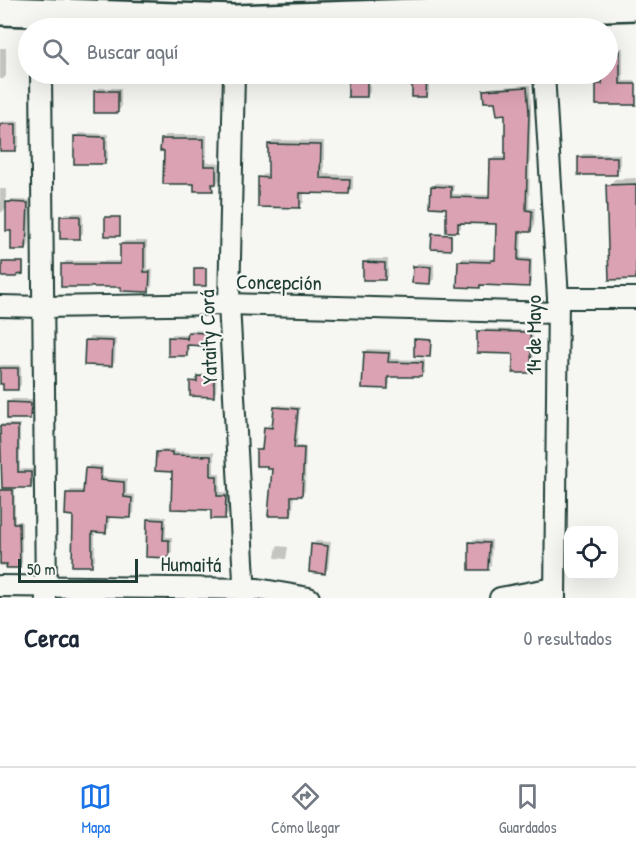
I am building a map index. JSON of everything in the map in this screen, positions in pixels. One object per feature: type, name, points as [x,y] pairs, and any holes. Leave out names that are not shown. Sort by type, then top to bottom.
[{"type":"street","points":[[0,11],[235,16],[540,12],[636,6]]},
{"type":"street","points":[[41,84],[46,592]]},
{"type":"street","name":"Yataity Corá","points":[[234,84],[229,304],[244,594]]},
{"type":"street","name":"14 de Mayo","points":[[545,84],[557,305],[555,593]]},
{"type":"street","name":"Concepción","points":[[0,306],[557,305],[636,297]]},
{"type":"street","name":"Humaitá","points":[[0,586],[46,592],[244,594],[277,591],[309,598]]},
{"type":"street","points":[[500,598],[555,593]]},
{"type":"building","points":[[618,51],[620,51],[620,84],[636,84],[636,105],[596,105],[596,84],[618,84]]},
{"type":"building","points":[[348,84],[367,84],[367,97],[348,97]]},
{"type":"building","points":[[412,84],[427,84],[426,97],[412,97]]},
{"type":"building","points":[[527,87],[529,112],[526,210],[532,211],[531,232],[519,232],[518,260],[530,261],[529,287],[480,285],[480,288],[457,287],[458,261],[491,262],[495,260],[496,224],[458,223],[458,232],[446,232],[446,208],[430,207],[431,186],[451,187],[451,197],[489,198],[490,160],[505,160],[505,114],[497,115],[495,102],[484,102],[483,90]]},
{"type":"building","points":[[94,91],[118,91],[118,113],[94,113]]},
{"type":"building","points":[[0,124],[16,124],[16,151],[0,151]]},
{"type":"building","points":[[74,136],[105,137],[105,164],[74,164]]},
{"type":"building","points":[[161,139],[204,139],[204,166],[216,166],[216,184],[212,184],[213,191],[194,191],[194,184],[163,184],[164,151],[160,151]]},
{"type":"building","points":[[268,144],[321,145],[320,178],[350,179],[349,194],[300,193],[300,208],[258,207],[258,177],[268,178]]},
{"type":"building","points":[[578,157],[617,157],[617,175],[578,175]]},
{"type":"building","points":[[636,184],[636,279],[609,280],[606,185]]},
{"type":"building","points":[[6,202],[28,203],[26,250],[11,250],[11,231],[6,231]]},
{"type":"building","points":[[60,216],[80,216],[80,239],[60,239]]},
{"type":"building","points":[[105,217],[120,217],[120,236],[105,236]]},
{"type":"building","points":[[432,234],[451,235],[451,250],[431,249]]},
{"type":"building","points":[[120,244],[144,244],[144,272],[150,272],[149,292],[121,291],[121,287],[61,287],[61,264],[120,264]]},
{"type":"building","points":[[2,262],[23,262],[23,274],[17,277],[2,277]]},
{"type":"building","points":[[363,262],[385,263],[385,280],[363,280]]},
{"type":"building","points":[[413,266],[431,267],[430,284],[412,283]]},
{"type":"building","points":[[194,268],[206,268],[206,286],[194,286]]},
{"type":"building","points":[[477,331],[530,332],[532,373],[513,373],[513,354],[477,353]]},
{"type":"building","points":[[188,332],[205,333],[204,346],[187,345],[187,356],[168,356],[168,337],[187,338],[187,340]]},
{"type":"building","points":[[414,339],[431,340],[430,357],[414,356]]},
{"type":"building","points":[[85,340],[113,341],[112,366],[84,365]]},
{"type":"building","points":[[364,352],[389,353],[388,362],[423,363],[422,377],[388,377],[388,389],[362,388]]},
{"type":"building","points":[[0,368],[18,368],[18,390],[3,390],[3,384],[0,384]]},
{"type":"building","points":[[197,376],[214,377],[214,397],[190,396],[190,381],[197,382]]},
{"type":"building","points":[[7,402],[31,403],[30,419],[7,419]]},
{"type":"building","points":[[274,407],[298,409],[294,448],[304,448],[302,496],[291,496],[291,516],[268,516],[272,469],[267,469],[267,466],[256,466],[256,450],[262,450],[264,427],[272,428]]},
{"type":"building","points":[[0,426],[18,426],[18,472],[31,472],[31,488],[2,488]]},
{"type":"building","points":[[156,452],[172,452],[172,455],[211,456],[211,476],[217,476],[217,496],[226,496],[225,519],[211,519],[211,510],[171,509],[172,472],[155,471]]},
{"type":"building","points":[[85,468],[101,469],[100,480],[124,482],[124,497],[132,498],[131,518],[107,517],[106,533],[92,532],[92,566],[72,566],[73,516],[65,515],[66,493],[83,493]]},
{"type":"building","points":[[0,490],[13,490],[13,523],[19,523],[20,568],[6,568],[7,564],[0,564]]},
{"type":"building","points":[[147,519],[164,520],[163,540],[169,540],[169,558],[146,557]]},
{"type":"building","points":[[469,542],[489,543],[488,570],[469,570]]},
{"type":"building","points":[[311,544],[328,546],[325,574],[309,572]]}]
